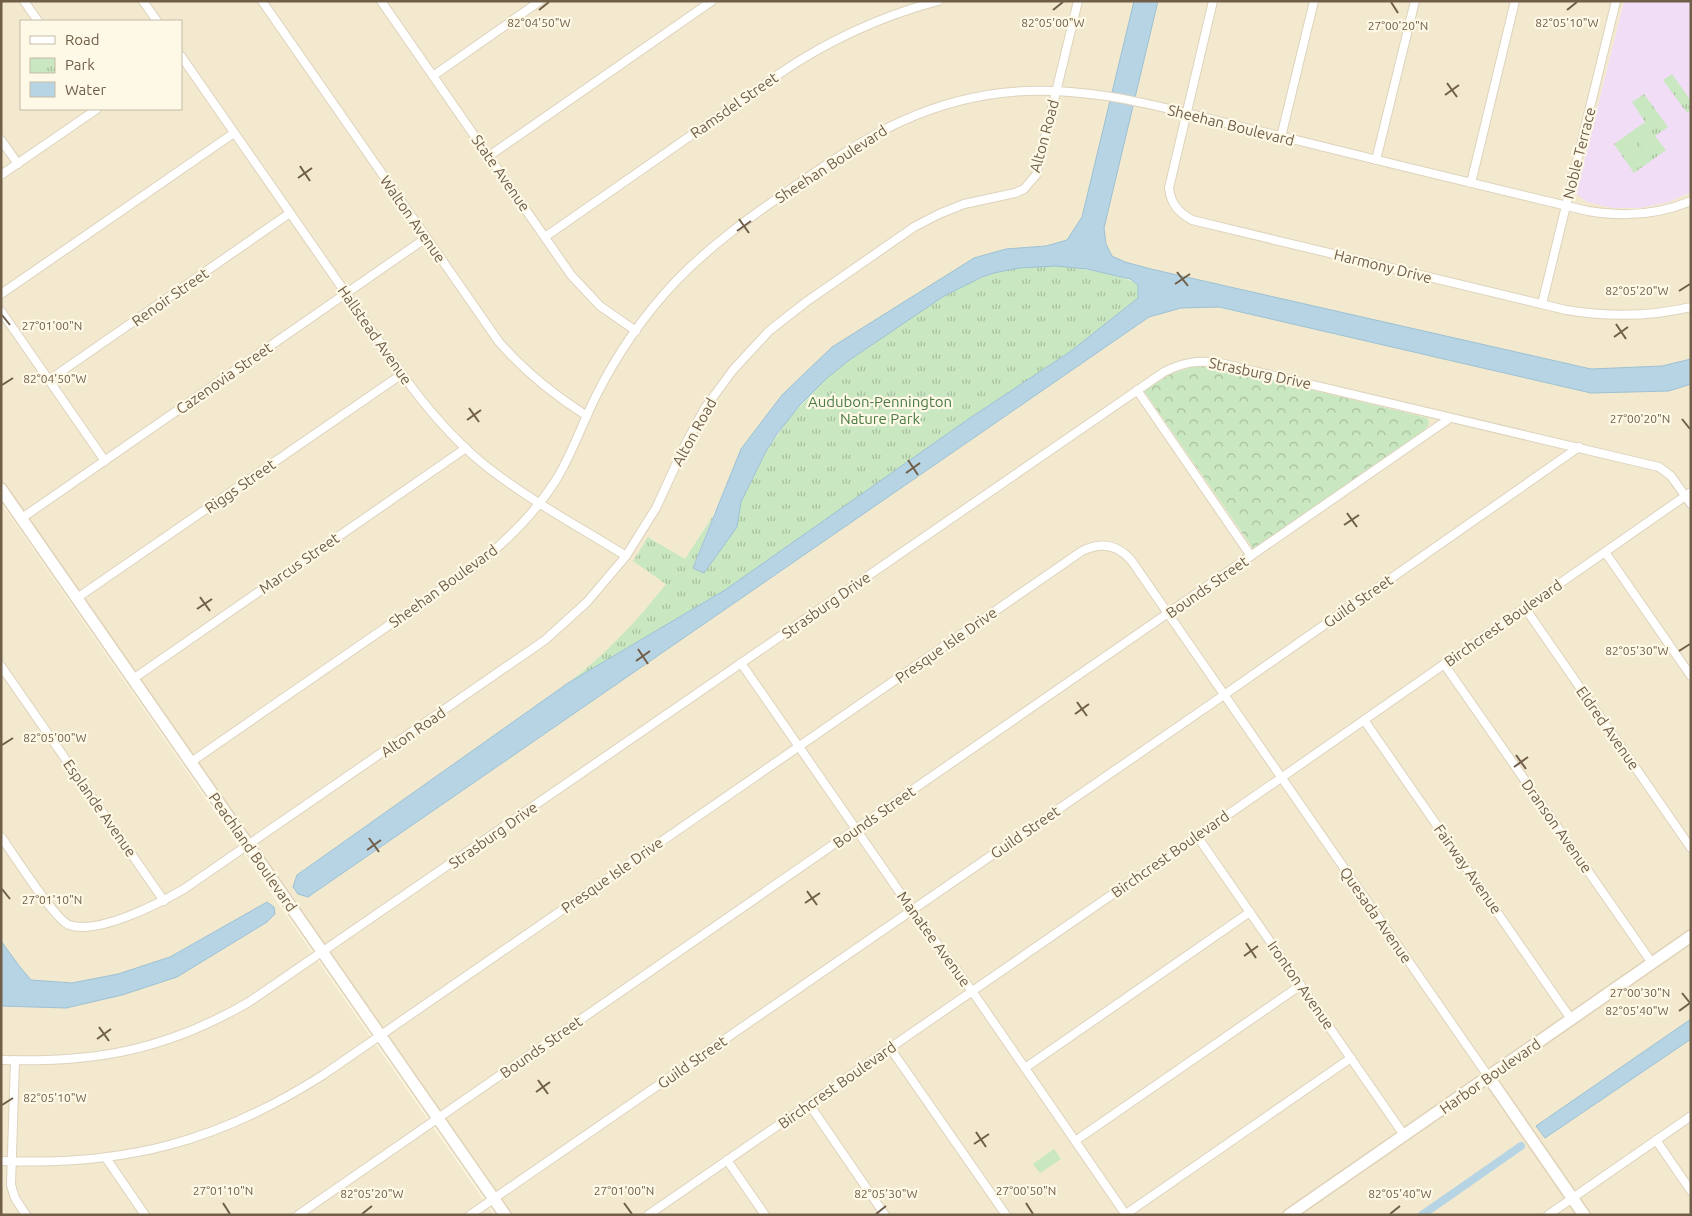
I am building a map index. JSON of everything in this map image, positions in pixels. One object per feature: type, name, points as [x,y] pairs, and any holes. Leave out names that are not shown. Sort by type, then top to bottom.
[{"type":"street","points":[[24,1],[37,20]]},
{"type":"street","points":[[143,1],[156,20]]},
{"type":"street","name":"Walton Avenue","points":[[262,1],[490,329],[510,354],[544,386],[587,416]]},
{"type":"street","name":"State Avenue","points":[[381,1],[571,274],[587,294],[611,315],[636,331]]},
{"type":"street","points":[[433,76],[540,1]]},
{"type":"street","points":[[489,156],[712,1]]},
{"type":"street","name":"Ramsdel Street","points":[[545,237],[819,48],[885,18],[938,1]]},
{"type":"street","name":"Alton Road","points":[[1,837],[54,913],[68,924],[85,927],[133,914],[164,901],[184,889],[545,640],[587,602],[626,556],[656,508],[686,443],[702,414],[720,386],[750,350],[769,331],[806,302],[914,227],[964,204],[1015,193],[1024,189],[1036,175],[1078,1]]},
{"type":"street","name":"Harmony Drive","points":[[1213,1],[1169,188],[1170,197],[1182,214],[1192,220],[1585,313],[1609,316],[1648,315],[1691,307]]},
{"type":"street","points":[[1281,137],[1314,1]]},
{"type":"street","points":[[1376,160],[1414,1]]},
{"type":"street","points":[[1471,183],[1515,1]]},
{"type":"street","name":"Noble Terrace","points":[[1542,304],[1616,1]]},
{"type":"street","name":"Hallstead Avenue","points":[[182,57],[402,374],[432,413],[466,448],[498,475],[626,556]]},
{"type":"street","name":"Sheehan Boulevard","points":[[191,762],[479,563],[511,535],[540,502],[566,462],[608,374],[636,331],[676,281],[739,225],[858,143],[902,120],[950,103],[1000,93],[1057,90],[1109,96],[1600,213],[1628,214],[1658,211],[1691,201]]},
{"type":"street","points":[[1,175],[96,110]]},
{"type":"street","points":[[1,294],[234,132]]},
{"type":"street","points":[[1,140],[18,164]]},
{"type":"street","name":"Renoir Street","points":[[49,380],[290,213]]},
{"type":"street","name":"Cazenovia Street","points":[[22,518],[426,238]]},
{"type":"street","points":[[1,311],[105,461]]},
{"type":"street","name":"Strasburg Drive","points":[[1,1060],[56,1061],[136,1050],[176,1038],[242,1007],[1137,390],[1175,366],[1201,360],[1220,362],[1659,467],[1671,476],[1688,494],[1691,504]]},
{"type":"street","name":"Riggs Street","points":[[78,598],[402,374]]},
{"type":"street","points":[[1137,390],[1251,556]]},
{"type":"street","name":"Bounds Street","points":[[298,1215],[1450,418]]},
{"type":"street","name":"Guild Street","points":[[470,1215],[1579,447]]},
{"type":"street","name":"Marcus Street","points":[[133,679],[466,448]]},
{"type":"street","name":"Peachland Boulevard","points":[[1,489],[505,1215]]},
{"type":"street","name":"Birchcrest Boulevard","points":[[648,1215],[1281,778],[1688,494]]},
{"type":"street","name":"Presque Isle Drive","points":[[1,1161],[59,1162],[106,1158],[148,1151],[214,1131],[246,1118],[299,1090],[1090,547],[1108,546],[1125,554],[1168,614]]},
{"type":"street","points":[[1605,552],[1691,676]]},
{"type":"street","name":"Eldred Avenue","points":[[1525,608],[1691,848]]},
{"type":"street","name":"Quesada Avenue","points":[[1168,614],[1584,1215]]},
{"type":"street","name":"Manatee Avenue","points":[[741,663],[1126,1214]]},
{"type":"street","name":"Dranson Avenue","points":[[1444,664],[1652,963]]},
{"type":"street","name":"Esplande Avenue","points":[[1,666],[164,901]]},
{"type":"street","name":"Fairway Avenue","points":[[1364,720],[1572,1019]]},
{"type":"street","name":"Ironton Avenue","points":[[1197,836],[1404,1135]]},
{"type":"street","points":[[1025,1068],[1250,912]]},
{"type":"street","name":"Harbor Boulevard","points":[[1289,1215],[1691,936]]},
{"type":"street","points":[[1075,1141],[1300,985]]},
{"type":"street","points":[[890,1048],[1006,1215]]},
{"type":"street","points":[[1126,1214],[1351,1058]]},
{"type":"street","points":[[15,1060],[10,1185],[15,1198],[26,1215]]},
{"type":"street","points":[[808,1104],[885,1215]]},
{"type":"street","points":[[1548,1215],[1691,1116]]},
{"type":"street","points":[[1656,1140],[1691,1191]]},
{"type":"street","points":[[106,1158],[145,1215]]},
{"type":"street","points":[[727,1160],[765,1215]]},
{"type":"shaded area","points":[[1,1],[1134,1],[1082,217],[1067,241],[1046,246],[1006,249],[741,449],[718,507],[685,559],[649,537],[667,584],[623,635],[568,683],[297,875],[308,897],[1149,317],[1181,308],[1219,307],[1591,393],[1669,391],[1691,384],[1691,1019],[1536,1126],[1545,1138],[1691,1039],[1691,1215],[510,1215],[1,480]],"holes":[[[1195,366],[1217,367],[1428,418],[1429,424],[1426,430],[1254,550],[1144,392],[1171,374]]]},
{"type":"shaded area","points":[[1158,1],[1624,1],[1576,194],[1612,208],[1639,208],[1669,202],[1691,192],[1691,359],[1662,366],[1591,369],[1151,269],[1125,262],[1112,256],[1106,244],[1104,228]]},
{"type":"shaded area","points":[[1624,1],[1691,1],[1691,192],[1669,202],[1639,208],[1612,208],[1587,202],[1576,194]]},
{"type":"shaded area","points":[[1,503],[494,1215],[1,1215],[1,1006],[66,1008],[122,995],[177,977],[257,928],[267,902],[170,957],[118,974],[72,983],[31,980],[1,941]]},
{"type":"green space","points":[[1672,74],[1691,101],[1691,110],[1687,113],[1663,80]]},
{"type":"green space","points":[[1644,94],[1668,127],[1655,136],[1666,150],[1634,173],[1614,144],[1645,122],[1632,102]]},
{"type":"green space","points":[[1647,127],[1661,147],[1648,156],[1634,136]]},
{"type":"green space","points":[[1631,138],[1645,158],[1632,167],[1618,147]]},
{"type":"green space","name":"Audubon-Pennington Nature Park","points":[[1056,266],[1121,277],[1138,285],[1138,298],[1071,351],[967,420],[725,590],[568,683],[620,636],[666,584],[633,561],[648,537],[685,559],[714,514],[693,567],[704,572],[737,527],[741,502],[765,453],[790,417],[827,378],[848,361],[944,296],[970,282],[994,273],[1019,268]]},
{"type":"green space","points":[[1195,366],[1217,367],[1428,418],[1429,424],[1426,429],[1254,550],[1144,391],[1171,374]]},
{"type":"green space","points":[[1054,1149],[1061,1159],[1040,1173],[1033,1164]]},
{"type":"water","points":[[1134,1],[1158,1],[1104,228],[1106,244],[1112,256],[1125,262],[1151,269],[1591,369],[1662,366],[1691,359],[1691,384],[1669,391],[1591,393],[1219,307],[1181,308],[1149,317],[308,897],[298,894],[293,887],[297,875],[568,683],[725,590],[967,420],[1071,351],[1138,298],[1138,285],[1130,279],[1087,269],[1056,266],[1019,268],[994,273],[944,296],[848,361],[827,378],[800,405],[765,453],[741,502],[737,527],[704,573],[693,568],[741,449],[782,395],[832,347],[974,258],[1006,249],[1046,246],[1067,240],[1082,217]]},
{"type":"water","points":[[267,902],[274,907],[275,914],[267,922],[177,977],[122,995],[66,1008],[1,1006],[1,941],[31,980],[72,983],[118,974],[170,957]]},
{"type":"water","points":[[1691,1019],[1691,1039],[1545,1138],[1536,1126]]},
{"type":"waterway","points":[[1422,1215],[1521,1146]]}]
